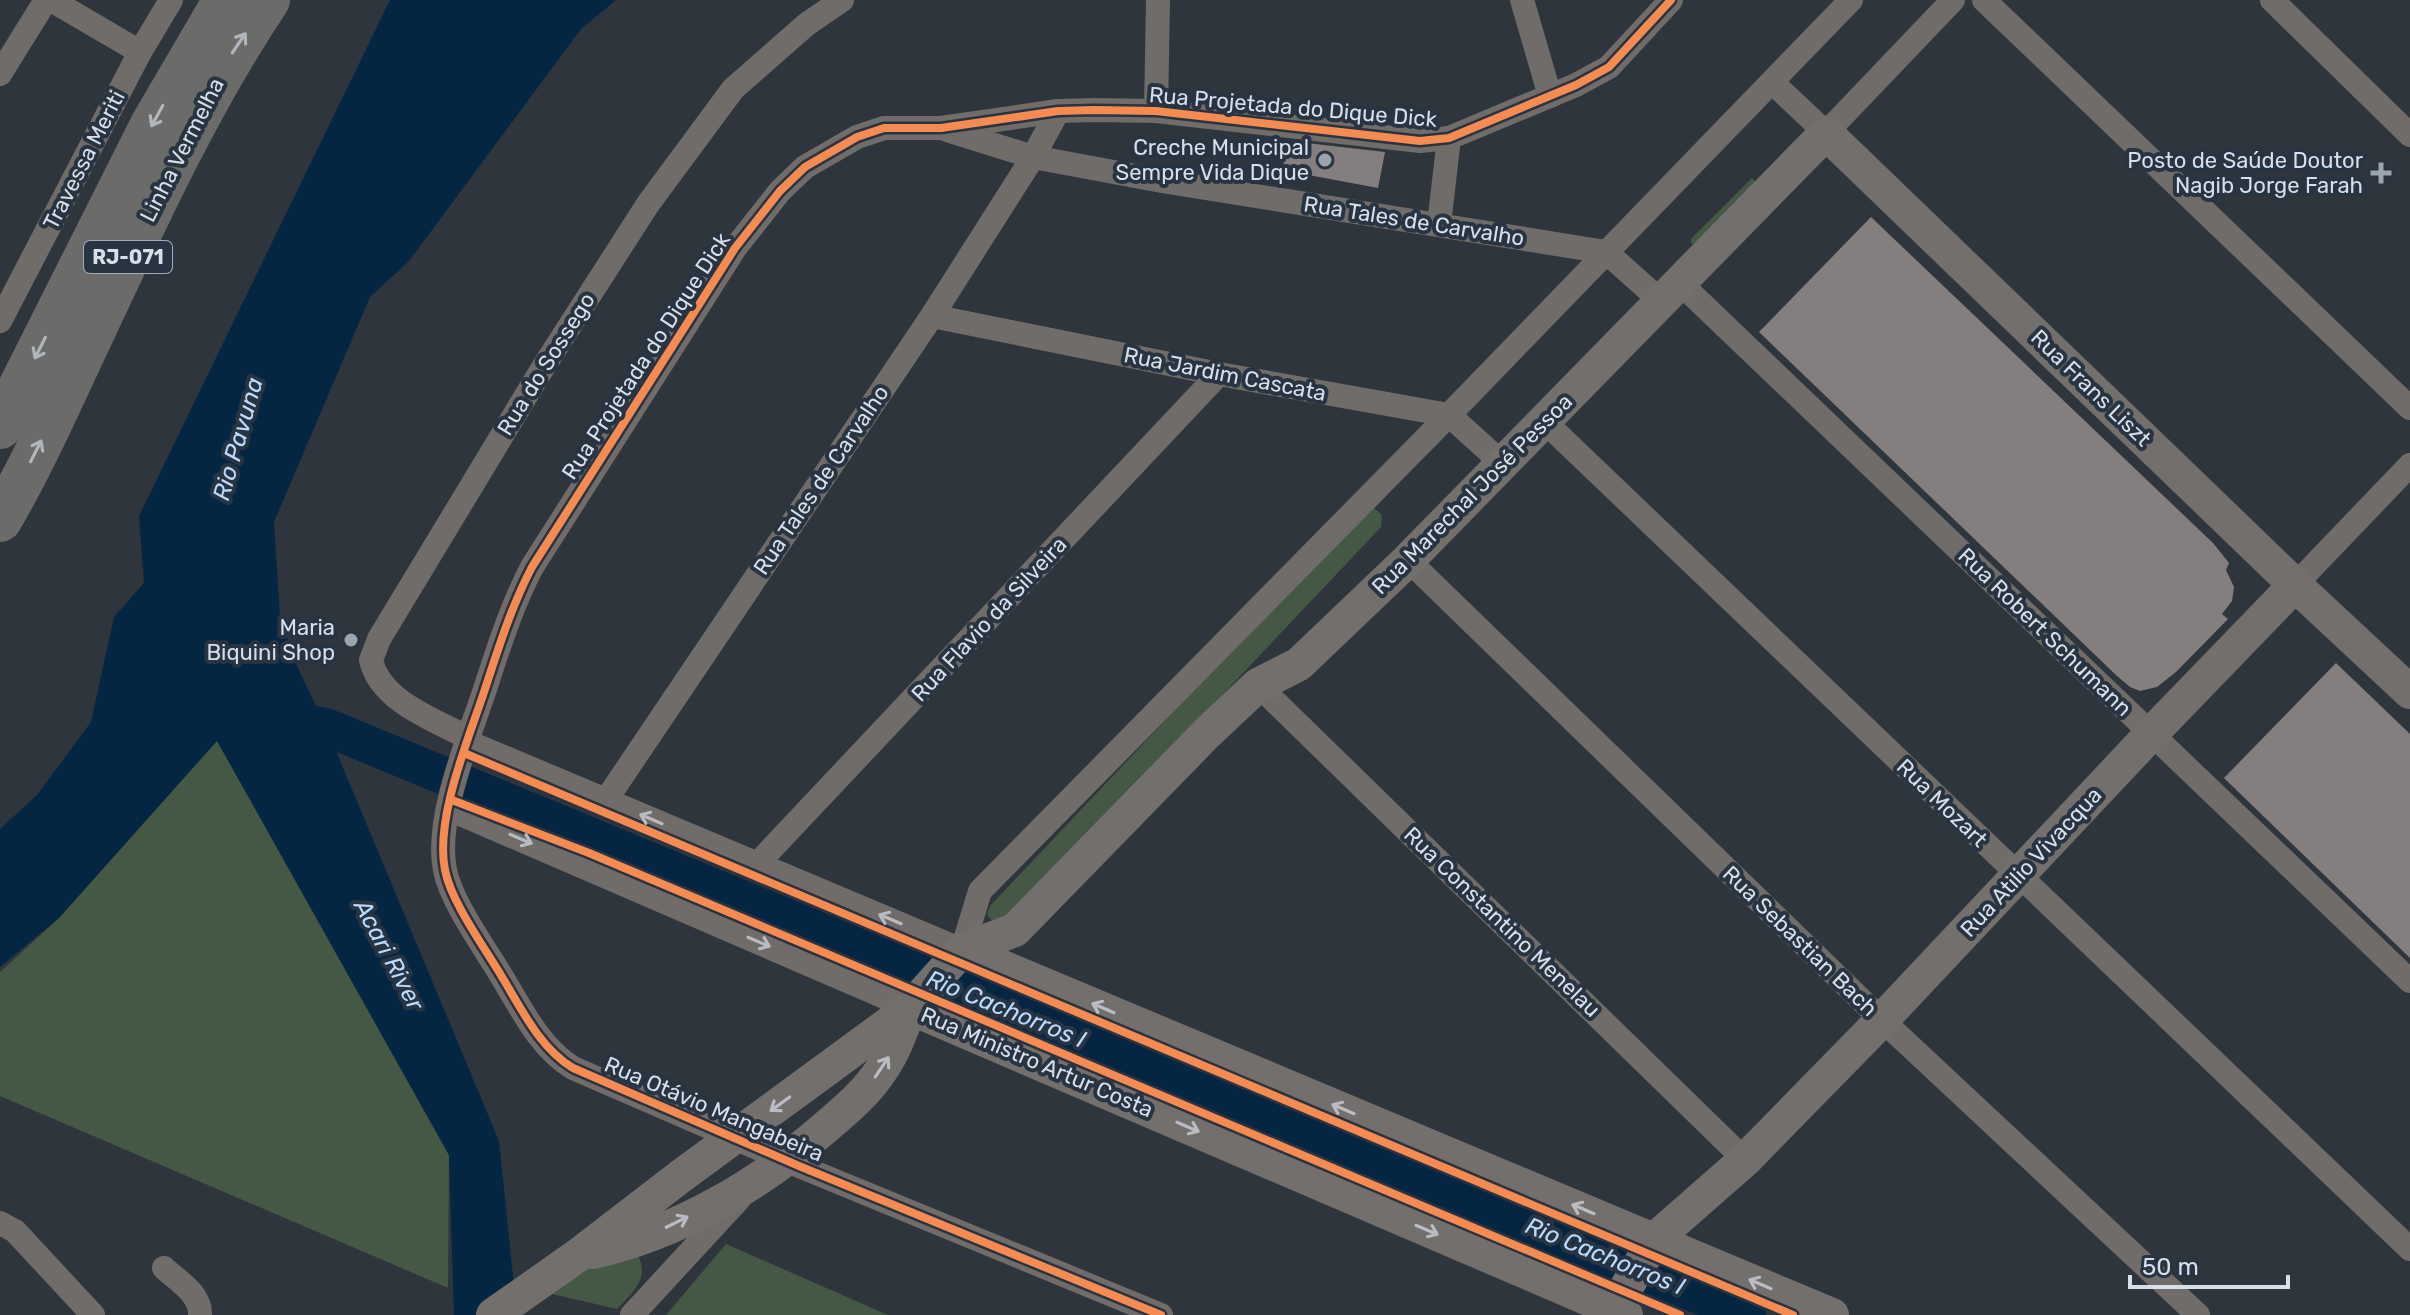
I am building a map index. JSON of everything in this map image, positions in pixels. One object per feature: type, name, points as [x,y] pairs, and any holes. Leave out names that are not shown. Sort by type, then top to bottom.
[{"type":"highway","name":"Linha Vermelha","points":[[0,427],[153,123],[225,0]]},
{"type":"highway","name":"Linha Vermelha","points":[[0,520],[43,438],[136,239],[223,70],[268,0]]},
{"type":"street","points":[[0,74],[48,0],[140,52]]},
{"type":"street","name":"Travessa Meriti","points":[[0,321],[10,282],[171,0]]},
{"type":"street","name":"Rua do Sossego","points":[[465,748],[379,682],[371,660],[379,639],[544,366],[648,204],[733,89],[807,24],[842,0]]},
{"type":"street","points":[[1156,111],[1158,0]]},
{"type":"street","points":[[1522,0],[1550,96]]},
{"type":"street","name":"Rua Projetada do Dique Dick","points":[[465,748],[515,600],[532,567],[735,248],[780,191],[805,167],[857,137],[884,128],[941,128],[1058,111],[1156,111],[1420,141],[1449,138],[1576,85],[1609,67],[1671,0]]},
{"type":"street","name":"Rua Marechal José Pessoa","points":[[631,1229],[734,1138],[918,999],[956,957],[980,891],[1449,415],[1851,0]]},
{"type":"street","name":"Rua Marechal José Pessoa","points":[[956,957],[1015,930],[1207,733],[1258,685],[1299,664],[1408,560],[1953,0]]},
{"type":"street","points":[[1984,0],[2410,408]]},
{"type":"street","points":[[2272,0],[2410,135]]},
{"type":"street","name":"Rua Frans Liszt","points":[[1773,83],[2410,692]]},
{"type":"street","name":"Rua Tales de Carvalho","points":[[606,800],[932,316],[1033,157],[1058,111]]},
{"type":"street","name":"Rua Tales de Carvalho","points":[[941,128],[1033,157],[1162,181],[1606,252]]},
{"type":"street","points":[[1439,224],[1449,138]]},
{"type":"street","name":"Rua Robert Schumann","points":[[1606,252],[1671,292],[2151,734],[2410,981]]},
{"type":"street","name":"Rua Jardim Cascata","points":[[932,316],[1219,374],[1449,415]]},
{"type":"street","name":"Rua Flavio da Silveira","points":[[758,863],[1219,374]]},
{"type":"street","points":[[1449,415],[1502,463]]},
{"type":"street","name":"Rua Mozart","points":[[1545,422],[2410,1249]]},
{"type":"street","name":"Rua Atilio Vivacqua","points":[[1618,1309],[1651,1246],[1745,1160],[1882,1020],[2410,465]]},
{"type":"street","name":"Rua Sebastian Bach","points":[[1408,560],[1882,1020],[2198,1315]]},
{"type":"street","name":"Rua Constantino Menelau","points":[[1258,685],[1745,1160]]},
{"type":"street","points":[[465,748],[606,800],[758,863],[956,957],[1651,1246],[1832,1315]]},
{"type":"street","name":"Rua Otávio Mangabeira","points":[[465,748],[450,802],[443,848],[445,871],[454,895],[519,1005],[560,1060],[734,1138],[799,1150],[820,1174],[1161,1315]]},
{"type":"street","name":"Rua Ministro Artur Costa","points":[[450,802],[918,999],[1618,1309]]},
{"type":"street","name":"Rua Marechal José Pessoa","points":[[493,1315],[577,1256],[631,1229],[755,1183],[849,1107],[882,1070],[918,999]]},
{"type":"street","points":[[632,1315],[755,1183]]},
{"type":"street","points":[[0,1223],[15,1231],[93,1315]]},
{"type":"street","points":[[631,1229],[654,1252],[660,1265],[659,1285]]},
{"type":"street","points":[[164,1268],[195,1296],[200,1315]]},
{"type":"green space","points":[[1752,178],[1756,182],[1694,245],[1691,243],[1691,239]]},
{"type":"green space","points":[[1374,508],[1382,515],[1381,527],[1008,922],[994,924],[987,914],[990,906],[1362,512]]},
{"type":"green space","points":[[217,740],[449,1155],[448,1288],[0,1096],[0,972],[59,918]]},
{"type":"green space","points":[[726,1244],[888,1315],[666,1315]]},
{"type":"green space","points":[[609,1254],[637,1254],[641,1263],[638,1284],[617,1309],[552,1294]]},
{"type":"water","points":[[390,0],[616,0],[581,29],[409,261],[370,297],[274,522],[280,618],[297,666],[326,727],[499,1141],[517,1315],[454,1315],[449,1155],[217,741],[59,918],[0,967],[0,829],[37,795],[91,722],[114,617],[144,583],[139,516]]},
{"type":"building","points":[[1289,141],[1385,152],[1378,188],[1282,170]]},
{"type":"building","points":[[1871,217],[2213,543],[2229,563],[2226,570],[2234,587],[2232,601],[2222,614],[2228,619],[2157,687],[2140,691],[2117,676],[1759,332]]},
{"type":"building","points":[[2336,663],[2410,734],[2410,958],[2224,778]]},
{"type":"waterway","name":"Rio Cachorros I","points":[[276,718],[326,727],[1747,1315]]},
{"type":"cycle path","points":[[1161,1315],[799,1166],[573,1068],[551,1050],[525,1015],[461,910],[448,883],[443,850],[444,829],[454,783],[510,615],[532,567],[735,248],[780,191],[805,167],[857,137],[884,128],[941,128],[1058,111],[1094,110],[1156,111],[1420,141],[1449,138],[1576,85],[1609,67],[1671,0]]},
{"type":"cycle path","points":[[464,753],[1793,1315]]},
{"type":"cycle path","points":[[452,800],[589,853],[1680,1315]]},
{"type":"place","name":"Creche Municipal Sempre Vida Dique","points":[[1325,160]]},
{"type":"place","name":"Posto de Saúde Doutor Nagib Jorge Farah","points":[[2381,173]]},
{"type":"place","name":"Maria Biquini Shop","points":[[351,640]]},
{"type":"water label","name":"Rio Pavuna","points":[[238,439]]},
{"type":"water label","name":"Acari River","points":[[389,955]]}]
